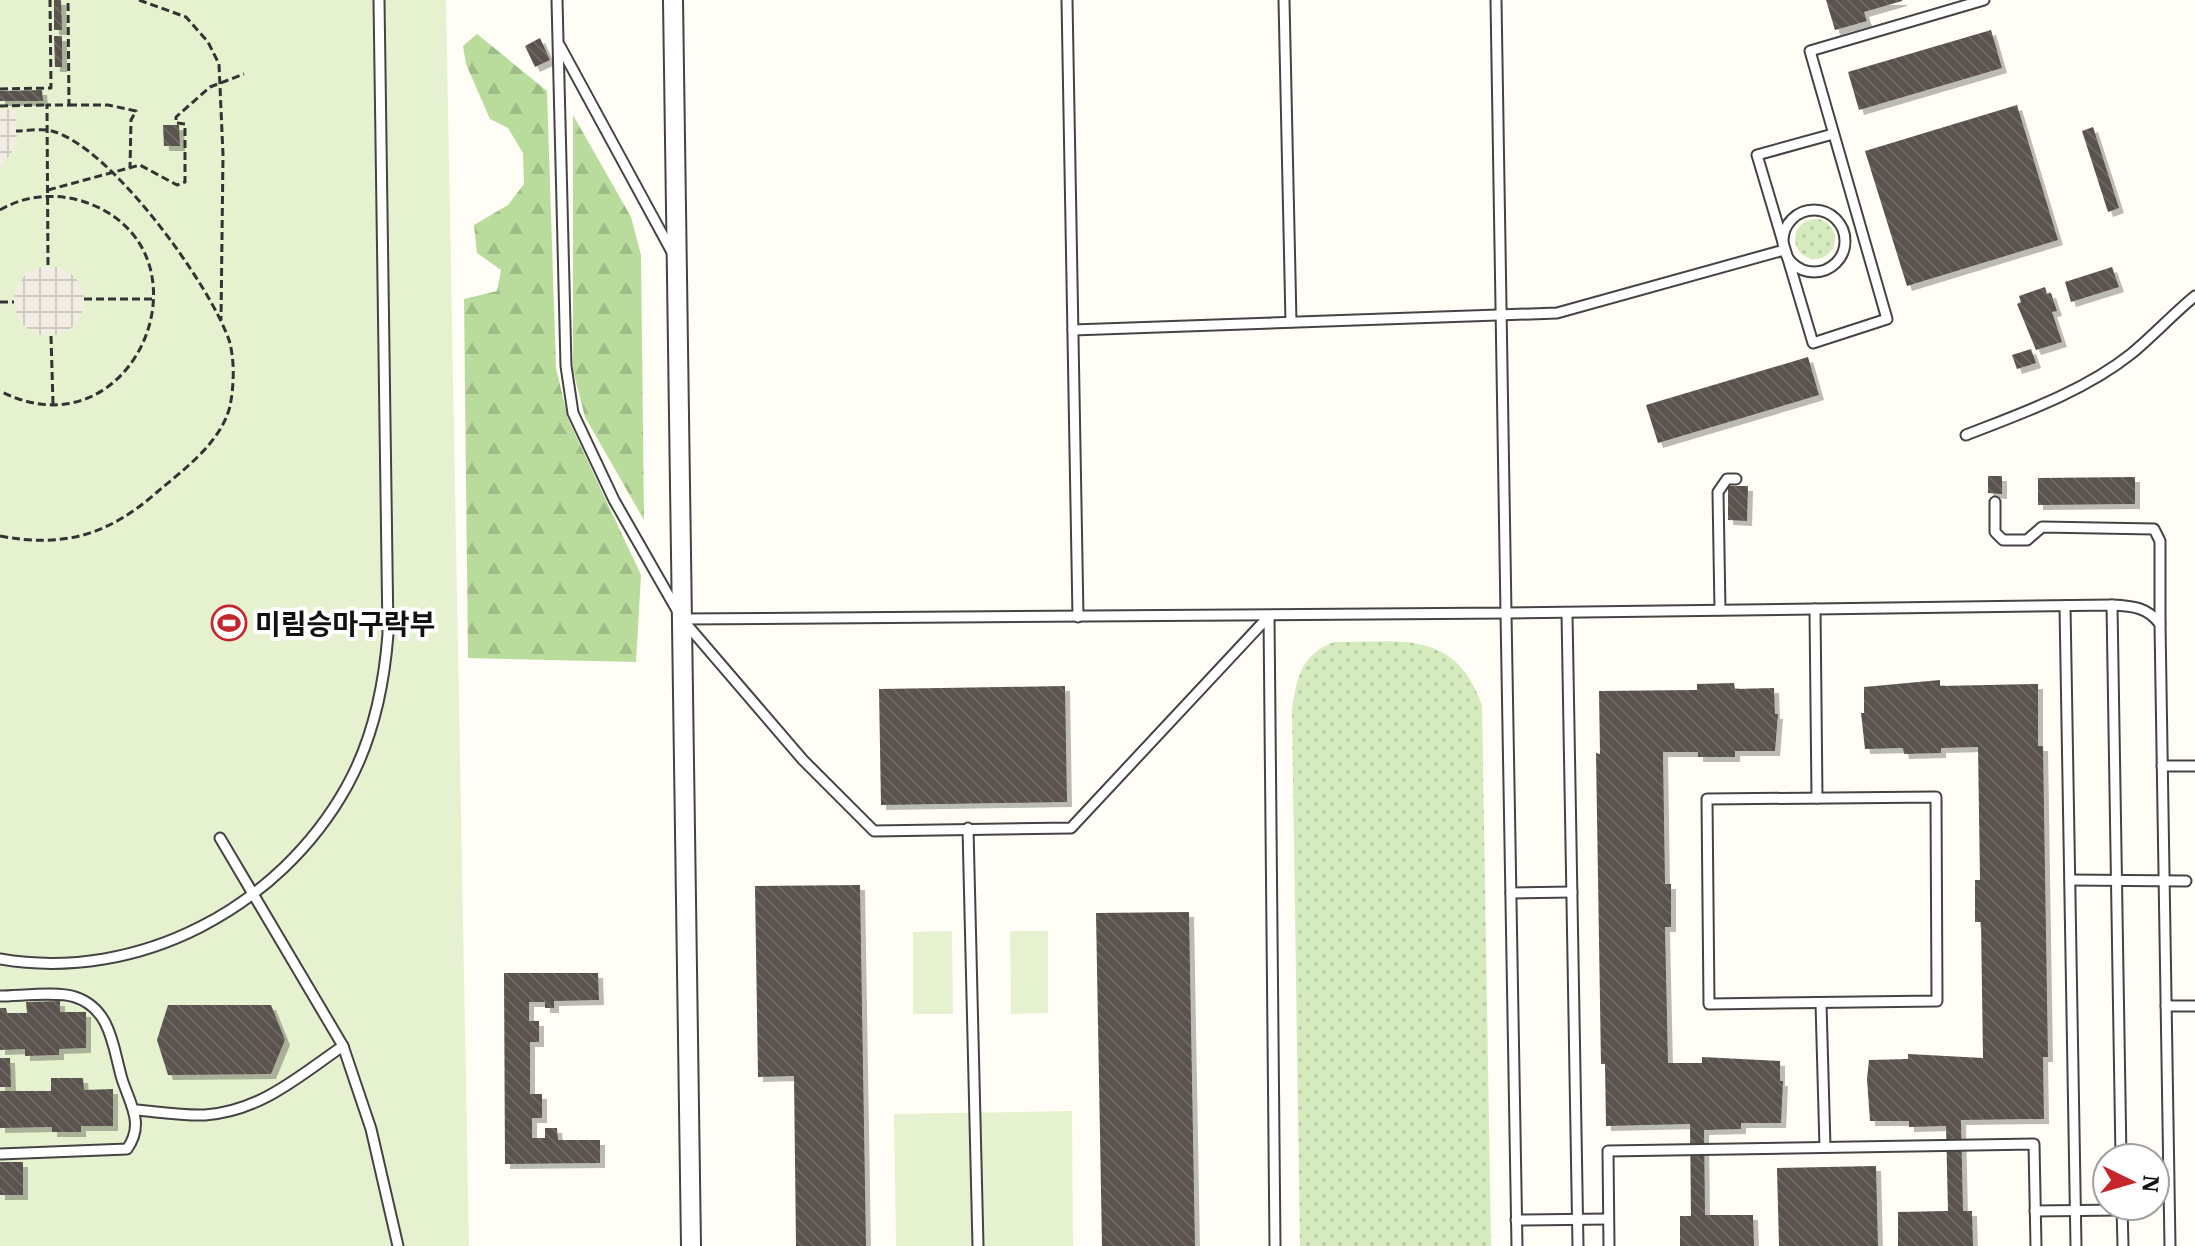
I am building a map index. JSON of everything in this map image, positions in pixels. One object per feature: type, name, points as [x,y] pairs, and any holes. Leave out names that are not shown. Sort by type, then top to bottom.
[{"type":"street","points":[[673,0],[691,1246]]},
{"type":"lane","points":[[0,959],[72,963],[133,953],[192,932],[254,894],[314,836],[348,784],[372,726],[385,665],[379,0]]},
{"type":"lane","points":[[557,0],[566,366],[573,413],[614,500],[682,619],[803,760],[874,831],[1071,828],[1269,616]]},
{"type":"lane","points":[[1067,0],[1078,617]]},
{"type":"lane","points":[[1284,0],[1291,322]]},
{"type":"lane","points":[[1496,0],[1504,315],[1517,1246]]},
{"type":"lane","points":[[1833,134],[1757,155],[1813,343],[1887,319],[1810,51],[1984,0]]},
{"type":"lane","points":[[558,43],[677,261]]},
{"type":"lane","points":[[1811,209],[1825,211],[1836,218],[1844,230],[1846,244],[1841,257],[1831,267],[1817,272],[1803,270],[1791,262],[1784,250],[1783,236],[1788,223],[1811,209]]},
{"type":"lane","points":[[1844,230],[1859,224]]},
{"type":"lane","points":[[1073,330],[1538,315],[1583,307],[1784,250]]},
{"type":"lane","points":[[1966,435],[2044,404],[2130,355],[2195,296]]},
{"type":"lane","points":[[1720,610],[1718,492],[1727,479],[1736,479]]},
{"type":"lane","points":[[1995,502],[1995,532],[2003,540],[2027,540],[2042,527],[2154,529],[2160,541],[2170,1246]]},
{"type":"lane","points":[[682,619],[1269,616],[2112,605],[2135,606],[2152,613],[2160,624]]},
{"type":"lane","points":[[2112,605],[2121,1142]]},
{"type":"lane","points":[[2065,606],[2076,1246]]},
{"type":"lane","points":[[1815,609],[1817,798]]},
{"type":"lane","points":[[1567,613],[1578,1246]]},
{"type":"lane","points":[[1269,616],[1275,1246]]},
{"type":"lane","points":[[2162,766],[2195,766]]},
{"type":"lane","points":[[1936,797],[1937,1001],[1821,1003],[1709,1004],[1707,799],[1936,797]]},
{"type":"lane","points":[[968,828],[978,1246]]},
{"type":"lane","points":[[220,838],[343,1046],[371,1129],[398,1246]]},
{"type":"lane","points":[[2070,880],[2186,881]]},
{"type":"lane","points":[[1511,893],[1572,892]]},
{"type":"lane","points":[[0,996],[75,997],[101,1017],[112,1035],[122,1080],[136,1110],[134,1140],[127,1149],[0,1154]]},
{"type":"lane","points":[[1821,1003],[1825,1147]]},
{"type":"lane","points":[[2166,1006],[2195,1006]]},
{"type":"lane","points":[[136,1110],[203,1115],[249,1106],[287,1086],[343,1046]]},
{"type":"lane","points":[[1609,1246],[1608,1151],[2034,1144],[2036,1246]]},
{"type":"lane","points":[[2035,1211],[2091,1210]]},
{"type":"lane","points":[[1516,1220],[1608,1219]]},
{"type":"lane","points":[[2122,1222],[2123,1246]]},
{"type":"path","points":[[0,89],[51,88],[50,0]]},
{"type":"path","points":[[68,0],[69,105]]},
{"type":"path","points":[[139,0],[186,17],[195,24],[219,64],[222,80],[221,324]]},
{"type":"path","points":[[48,190],[140,165],[177,185],[185,182],[185,124],[176,123],[176,117],[222,80],[244,74]]},
{"type":"path","points":[[47,105],[48,265]]},
{"type":"path","points":[[0,106],[108,105],[136,111],[131,120],[130,168]]},
{"type":"path","points":[[0,536],[47,539],[101,531],[135,512],[185,468],[221,427],[229,409],[233,362],[221,324],[152,213],[114,172],[71,141],[47,130],[16,131]]},
{"type":"path","points":[[0,210],[22,200],[48,196],[90,204],[119,222],[144,256],[155,299],[143,347],[123,375],[95,394],[53,404],[28,402],[0,391]]},
{"type":"path","points":[[84,299],[155,299]]},
{"type":"path","points":[[0,302],[14,302]]},
{"type":"path","points":[[51,336],[53,404]]},
{"type":"green space","name":"미림승마구락부","points":[[0,0],[446,0],[469,1246],[0,1246]]},
{"type":"green space","points":[[477,34],[547,91],[556,368],[568,419],[641,575],[636,662],[468,658],[464,299],[497,291],[501,270],[477,253],[474,225],[508,205],[524,184],[523,153],[508,128],[490,119],[466,64],[463,46]]},
{"type":"green space","points":[[573,115],[631,217],[641,255],[644,520],[585,417],[573,370]]},
{"type":"green space","points":[[1815,219],[1829,225],[1835,239],[1829,253],[1815,259],[1801,253],[1795,239],[1801,225]]},
{"type":"green space","points":[[1334,642],[1404,642],[1441,652],[1457,663],[1471,680],[1482,705],[1491,1246],[1300,1246],[1292,710],[1302,668],[1314,653]]},
{"type":"green space","points":[[952,931],[953,1014],[913,1014],[913,932]]},
{"type":"green space","points":[[1010,931],[1048,931],[1048,1013],[1011,1014]]},
{"type":"green space","points":[[1072,1111],[1073,1246],[896,1246],[894,1114]]},
{"type":"shaded area","points":[[16,109],[17,145],[0,168],[0,110]]},
{"type":"shaded area","points":[[49,266],[74,276],[84,301],[74,326],[49,336],[24,326],[14,301],[24,276]]},
{"type":"building","points":[[54,0],[61,0],[62,30],[54,30]]},
{"type":"building","points":[[1826,0],[1902,1],[1864,12],[1867,21],[1835,30]]},
{"type":"building","points":[[1991,30],[2002,68],[1859,110],[1848,72]]},
{"type":"building","points":[[54,36],[62,36],[62,67],[55,67]]},
{"type":"building","points":[[540,38],[550,60],[535,67],[525,46]]},
{"type":"building","points":[[42,90],[43,101],[0,101],[0,91]]},
{"type":"building","points":[[2017,105],[2058,240],[1907,286],[1865,151]]},
{"type":"building","points":[[163,125],[179,125],[180,146],[164,146]]},
{"type":"building","points":[[2093,127],[2119,208],[2108,212],[2082,131]]},
{"type":"building","points":[[2112,267],[2119,287],[2071,302],[2065,282]]},
{"type":"building","points":[[2045,287],[2047,294],[2051,293],[2057,311],[2052,312],[2062,342],[2036,350],[2017,304],[2021,302],[2019,296]]},
{"type":"building","points":[[2031,349],[2036,363],[2017,369],[2012,355]]},
{"type":"building","points":[[1808,357],[1819,395],[1658,443],[1646,405]]},
{"type":"building","points":[[1988,476],[2002,476],[2002,494],[1988,493]]},
{"type":"building","points":[[2135,477],[2135,504],[2038,505],[2038,478]]},
{"type":"building","points":[[1728,486],[1748,486],[1747,521],[1728,520]]},
{"type":"building","points":[[1940,680],[1940,686],[2038,684],[2038,746],[2043,746],[2048,1057],[2043,1057],[2044,1119],[1961,1120],[1963,1211],[1972,1211],[1973,1246],[1898,1246],[1898,1212],[1948,1211],[1946,1126],[1909,1127],[1909,1121],[1870,1121],[1869,1060],[1908,1059],[1908,1054],[1983,1058],[1981,922],[1975,922],[1975,880],[1980,880],[1978,747],[1941,748],[1941,753],[1904,754],[1903,748],[1865,749],[1861,713],[1864,713],[1864,687]]},
{"type":"building","points":[[1734,683],[1735,689],[1774,688],[1775,714],[1778,714],[1775,751],[1735,751],[1735,757],[1698,757],[1698,752],[1663,752],[1665,884],[1671,884],[1671,927],[1665,927],[1668,1063],[1702,1063],[1702,1057],[1780,1061],[1780,1081],[1783,1081],[1781,1123],[1741,1123],[1741,1129],[1704,1130],[1705,1215],[1753,1215],[1754,1246],[1680,1246],[1680,1216],[1691,1216],[1690,1124],[1606,1126],[1605,1064],[1601,1064],[1596,753],[1600,754],[1599,691],[1697,690],[1697,684]]},
{"type":"building","points":[[1065,686],[1067,802],[881,805],[879,689]]},
{"type":"building","points":[[860,885],[866,1246],[796,1246],[794,1076],[758,1077],[755,886]]},
{"type":"building","points":[[1189,912],[1195,1246],[1102,1246],[1096,913]]},
{"type":"building","points":[[504,973],[598,973],[599,1000],[554,1001],[554,1008],[545,1008],[545,1002],[529,1002],[529,1021],[539,1021],[539,1042],[530,1042],[530,1094],[542,1094],[542,1118],[532,1118],[532,1138],[545,1138],[545,1128],[557,1128],[558,1140],[600,1140],[600,1163],[505,1164]]},
{"type":"building","points":[[60,1001],[60,1012],[86,1012],[86,1048],[59,1049],[59,1055],[25,1056],[25,1049],[0,1050],[0,1008],[6,1008],[7,1013],[27,1013],[26,1002]]},
{"type":"building","points":[[168,1005],[271,1005],[285,1040],[271,1074],[168,1075],[157,1040]]},
{"type":"building","points":[[0,1058],[10,1058],[11,1087],[0,1087]]},
{"type":"building","points":[[51,1078],[83,1078],[84,1090],[113,1089],[113,1126],[81,1126],[81,1132],[52,1132],[52,1127],[0,1128],[0,1091],[51,1091]]},
{"type":"building","points":[[0,1162],[23,1162],[23,1195],[0,1195]]},
{"type":"building","points":[[1876,1166],[1878,1246],[1779,1246],[1777,1168]]},
{"type":"place","name":"미림승마구락부","points":[[229,623]]}]
